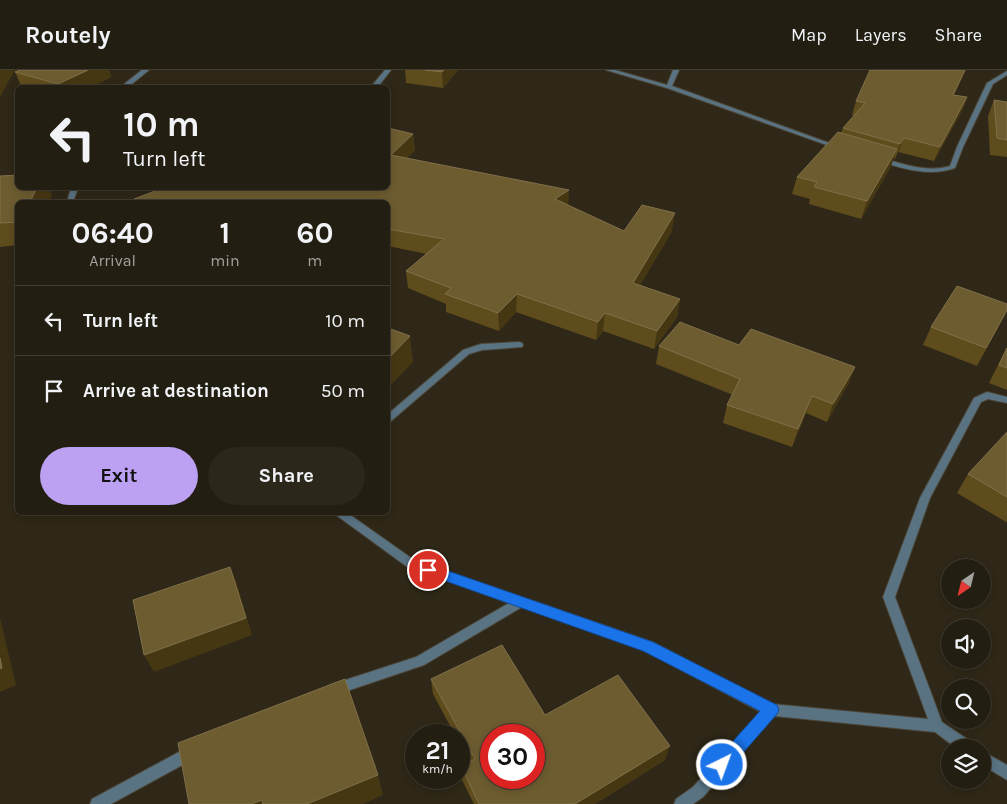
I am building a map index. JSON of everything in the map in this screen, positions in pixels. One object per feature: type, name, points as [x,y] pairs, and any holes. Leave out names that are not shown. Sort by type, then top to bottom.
[{"type":"street","points":[[126,85],[146,70]]},
{"type":"street","points":[[376,85],[388,70]]},
{"type":"street","points":[[609,70],[669,87],[843,148]]},
{"type":"street","points":[[669,87],[676,70]]},
{"type":"street","points":[[872,157],[928,170],[944,171],[953,167],[960,147],[990,83],[1007,73]]},
{"type":"street","points":[[390,417],[466,352],[481,347],[520,345]]},
{"type":"street","points":[[937,726],[889,597],[925,498],[977,400],[987,395],[1007,400]]},
{"type":"street","points":[[341,515],[410,563],[648,646],[771,710],[937,726],[955,739]]},
{"type":"street","points":[[319,695],[420,661],[519,602]]},
{"type":"street","points":[[681,804],[698,792],[771,710]]},
{"type":"street","points":[[98,804],[202,746]]},
{"type":"street","points":[[991,763],[1007,774]]},
{"type":"building","points":[[20,70],[88,70],[58,84],[15,72]]},
{"type":"building","points":[[425,70],[444,70],[442,72]]},
{"type":"building","points":[[870,70],[965,70],[953,95],[967,97],[940,147],[904,138],[900,144],[843,128],[865,103],[856,101]]},
{"type":"building","points":[[994,100],[1007,102],[1007,140],[997,138]]},
{"type":"building","points":[[390,128],[413,134],[391,155],[569,190],[555,199],[624,231],[642,205],[675,213],[633,283],[680,299],[657,331],[605,313],[598,322],[517,294],[498,313],[445,294],[451,288],[406,271],[444,239],[390,229],[390,200],[132,200],[158,190],[390,190]]},
{"type":"building","points":[[838,132],[897,149],[867,201],[814,187],[817,182],[797,177]]},
{"type":"building","points":[[15,175],[15,190],[36,190],[31,200],[15,200],[15,222],[0,223],[0,176]]},
{"type":"building","points":[[957,286],[1007,304],[1007,310],[986,348],[931,327]]},
{"type":"building","points":[[680,322],[739,345],[751,329],[855,367],[833,404],[812,396],[798,429],[727,405],[740,379],[659,346]]},
{"type":"building","points":[[390,329],[410,336],[390,357]]},
{"type":"building","points":[[1007,348],[1007,368],[999,365]]},
{"type":"building","points":[[1007,432],[1007,497],[968,474]]},
{"type":"building","points":[[230,567],[246,618],[144,655],[133,600]]},
{"type":"building","points":[[502,645],[545,715],[618,675],[670,746],[575,804],[479,804],[470,785],[470,762],[475,759],[470,750],[470,724],[456,724],[431,679]]},
{"type":"building","points":[[345,679],[378,775],[307,804],[263,804],[262,800],[251,804],[189,804],[178,743]]},
{"type":"route","points":[[428,570],[648,646],[771,710],[722,765]]}]
